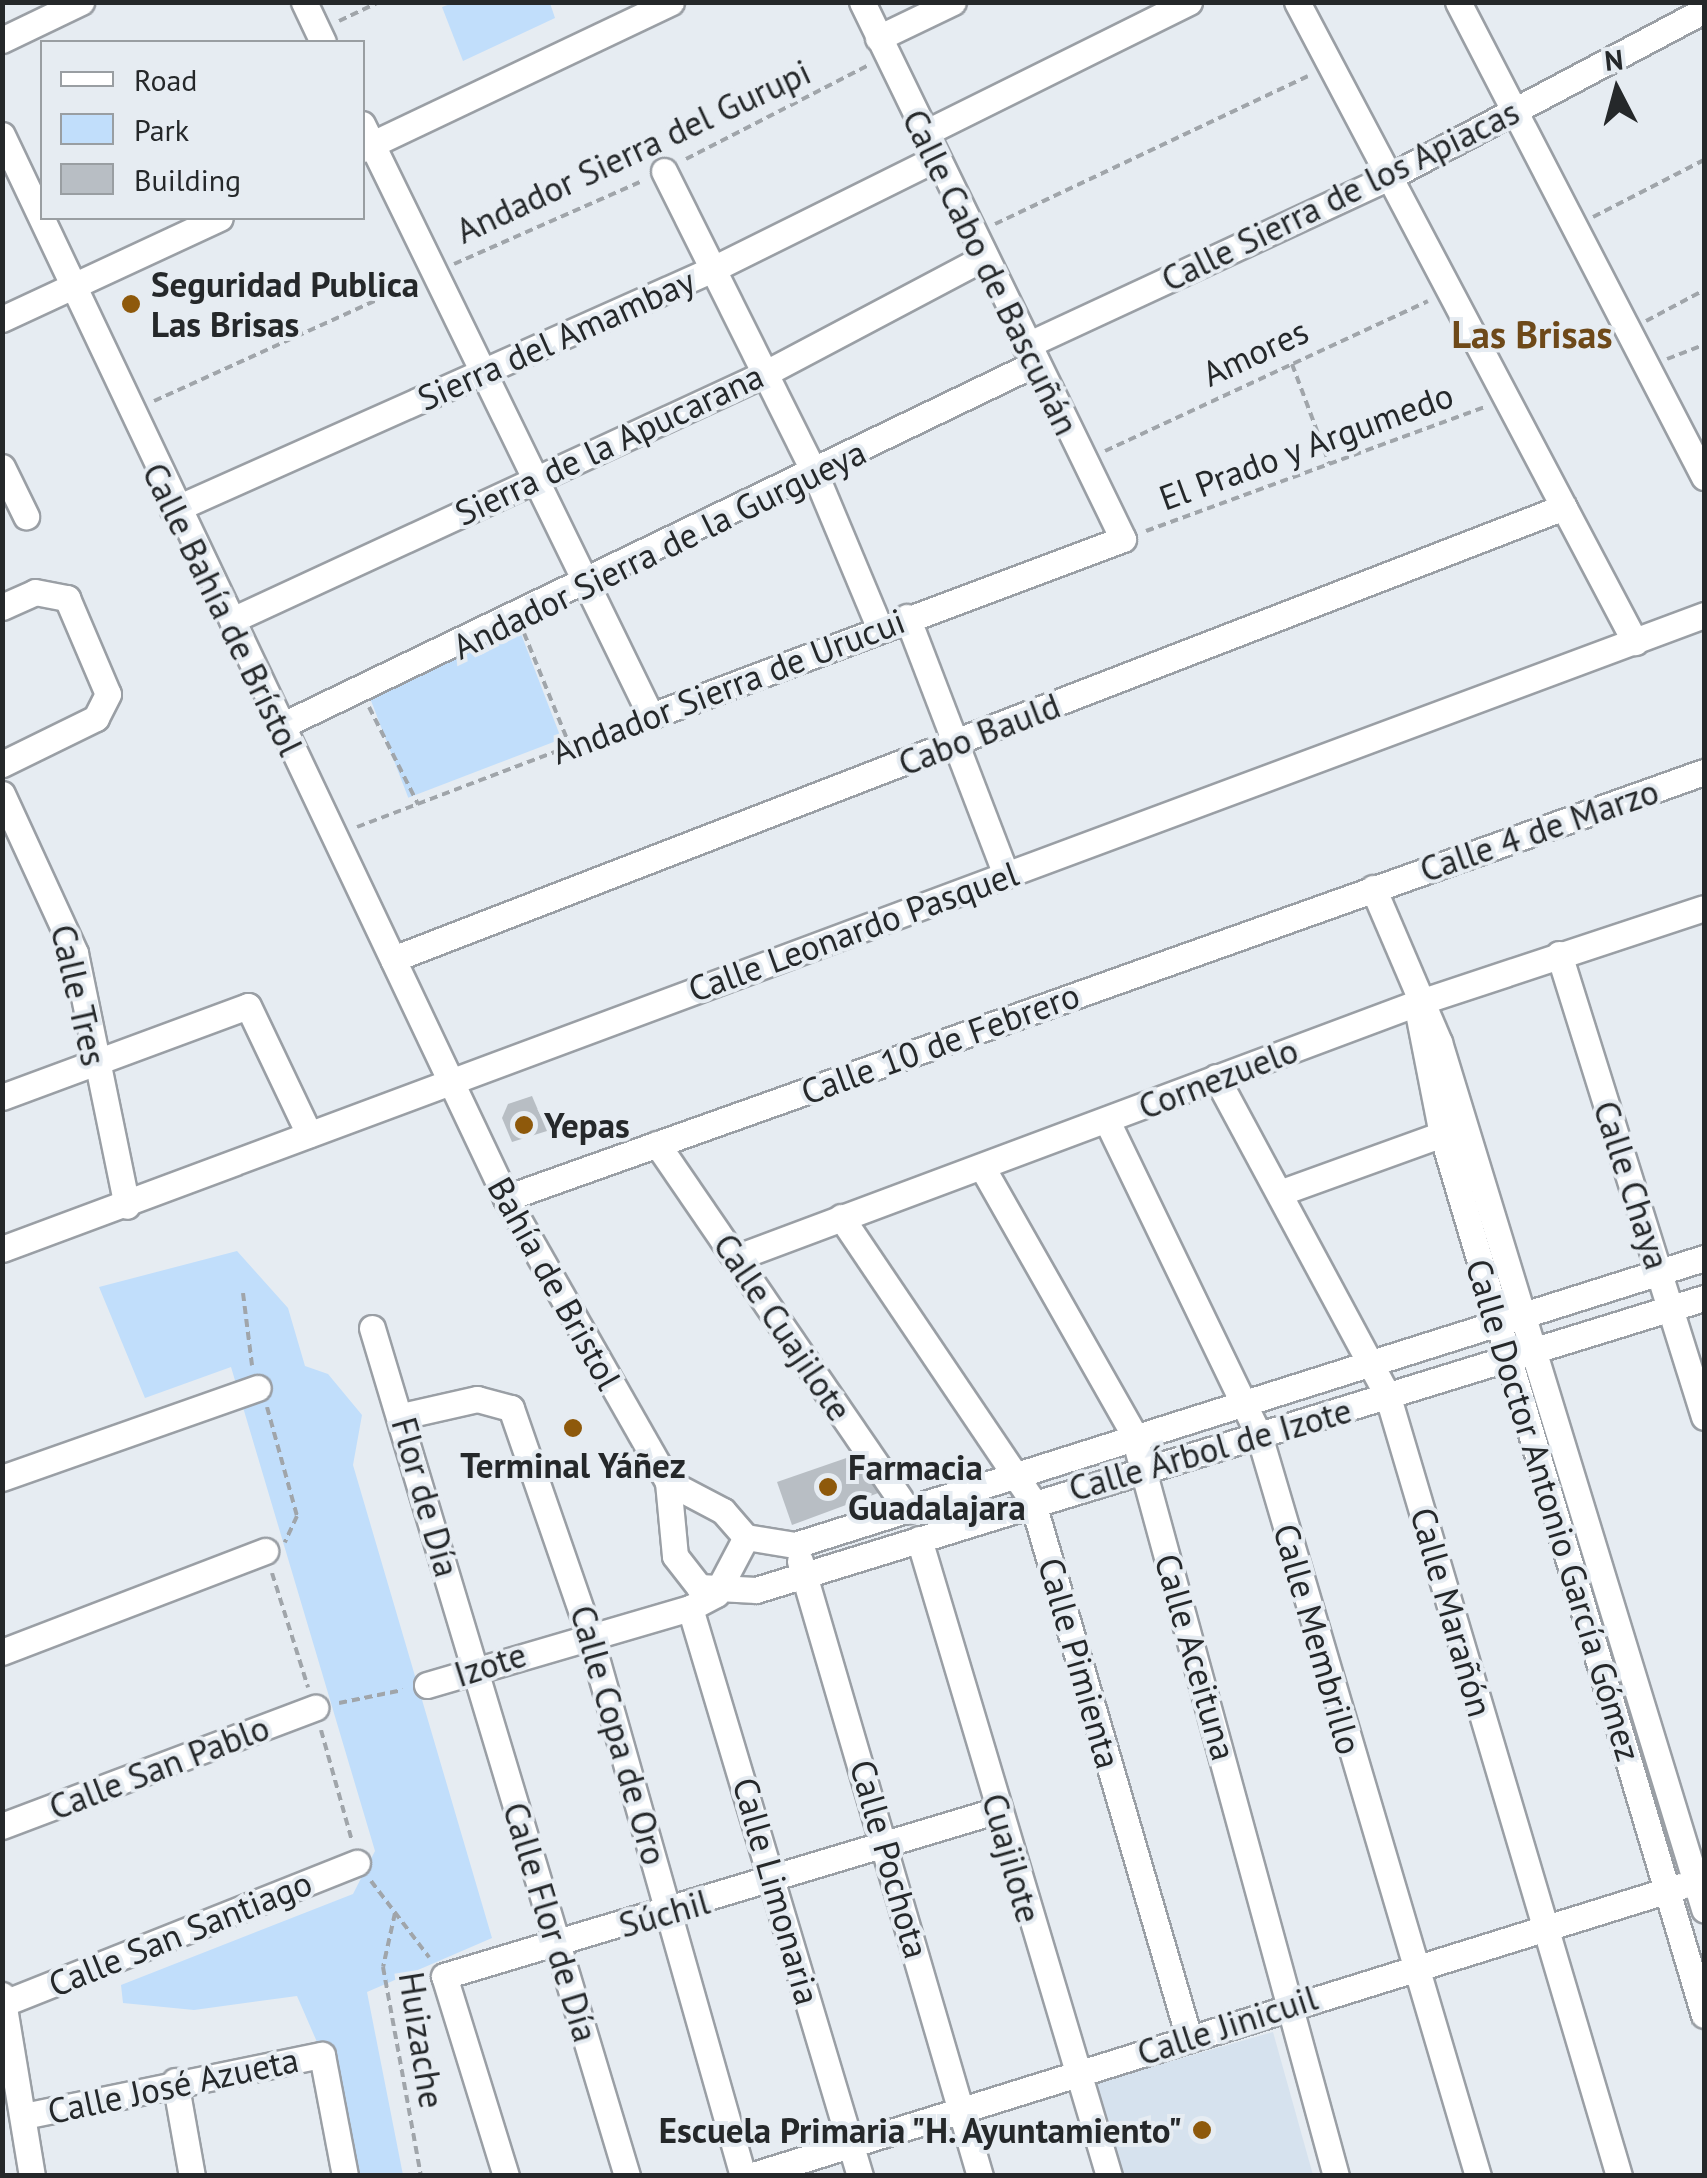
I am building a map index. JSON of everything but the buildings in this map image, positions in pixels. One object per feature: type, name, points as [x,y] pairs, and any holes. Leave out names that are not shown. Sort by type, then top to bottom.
[{"type":"street","points":[[2,40],[81,2]]},
{"type":"street","points":[[304,2],[322,40]]},
{"type":"street","points":[[650,716],[366,139],[671,2]]},
{"type":"street","name":"Calle Cabo de Bascuñán","points":[[862,2],[976,248],[1123,540]]},
{"type":"street","points":[[882,47],[953,2]]},
{"type":"street","points":[[923,134],[1189,2]]},
{"type":"street","points":[[1297,2],[1635,642]]},
{"type":"street","points":[[1458,2],[1624,332],[1702,466]]},
{"type":"street","name":"Calle Sierra de los Apiacas","points":[[1030,355],[1392,176],[1704,10]]},
{"type":"street","name":"Calle Bahía de Brístol","points":[[2,135],[127,413],[232,620],[448,1080]]},
{"type":"street","name":"Sierra del Amambay","points":[[173,510],[713,269],[935,159]]},
{"type":"street","points":[[664,171],[762,375],[816,476],[880,629]]},
{"type":"street","points":[[2,318],[71,290],[216,220]]},
{"type":"street","name":"Sierra de la Apucarana","points":[[232,620],[532,478],[762,375],[976,248]]},
{"type":"street","name":"Andador Sierra de la Gurgueya","points":[[281,726],[518,619],[816,476],[1030,355]]},
{"type":"street","points":[[2,467],[26,516]]},
{"type":"street","name":"Cabo Bauld","points":[[393,959],[1564,508]]},
{"type":"street","name":"Andador Sierra de Urucui","points":[[650,716],[907,617],[1123,540]]},
{"type":"street","points":[[2,607],[55,590],[66,598],[108,694],[106,708],[2,764]]},
{"type":"street","name":"Calle Leonardo Pasquel","points":[[2,1248],[127,1206],[448,1080],[1704,615]]},
{"type":"street","points":[[907,617],[1006,875]]},
{"type":"street","name":"Calle 4 de Marzo","points":[[1373,888],[1704,772]]},
{"type":"street","name":"Calle Tres","points":[[2,794],[66,926],[127,1206]]},
{"type":"street","name":"Calle Doctor Antonio García Gómez","points":[[1373,888],[1417,1003],[1440,1042],[1700,1880],[1704,1909]]},
{"type":"street","name":"Calle 10 de Febrero","points":[[506,1198],[1373,888]]},
{"type":"street","name":"Cornezuelo","points":[[735,1258],[1417,1003],[1559,954],[1702,917]]},
{"type":"street","name":"Calle Chaya","points":[[1559,954],[1704,1417]]},
{"type":"street","name":"Calle Doctor Antonio García Gómez","points":[[1417,1003],[1419,1048],[1442,1134],[1704,2015]]},
{"type":"street","points":[[2,1097],[248,1006],[309,1134]]},
{"type":"street","name":"Calle Marañón","points":[[1216,1077],[1372,1356],[1388,1397],[1619,2176]]},
{"type":"street","name":"Bahía de Bristol","points":[[448,1080],[506,1198],[668,1482],[676,1556],[716,1594]]},
{"type":"street","name":"Calle Membrillo","points":[[1107,1121],[1259,1435],[1478,2176]]},
{"type":"street","points":[[1282,1192],[1442,1134]]},
{"type":"street","name":"Calle Cuajilote","points":[[658,1144],[908,1510]]},
{"type":"street","name":"Calle Aceituna","points":[[982,1168],[1133,1433],[1336,2176]]},
{"type":"street","name":"Calle Pimienta","points":[[841,1216],[1032,1500],[1189,2038]]},
{"type":"street","name":"Calle Árbol de Izote","points":[[746,1538],[795,1545],[1014,1477],[1133,1433],[1372,1356],[1704,1258]]},
{"type":"street","name":"Calle Árbol de Izote","points":[[716,1594],[804,1574],[1032,1500],[1388,1397],[1704,1298]]},
{"type":"street","name":"Flor de Día","points":[[372,1328],[476,1668]]},
{"type":"street","points":[[2,1478],[258,1388]]},
{"type":"street","name":"Calle Copa de Oro","points":[[402,1416],[478,1399],[511,1408],[589,1633],[747,2176]]},
{"type":"street","points":[[668,1482],[723,1511],[746,1538],[716,1594]]},
{"type":"street","name":"Cuajilote","points":[[919,1539],[1109,2176]]},
{"type":"street","name":"Calle Pochota","points":[[795,1545],[888,1845],[980,2176]]},
{"type":"street","points":[[2,1652],[265,1551]]},
{"type":"street","name":"Izote","points":[[426,1685],[589,1633],[690,1608],[716,1594]]},
{"type":"street","name":"Calle Limonaria","points":[[690,1608],[777,1880],[860,2176]]},
{"type":"street","name":"Calle Flor de Día","points":[[476,1668],[627,2176]]},
{"type":"street","name":"Calle San Pablo","points":[[2,1826],[315,1708]]},
{"type":"street","name":"Súchil","points":[[444,1976],[777,1880],[998,1810]]},
{"type":"street","name":"Calle San Santiago","points":[[3,2001],[358,1863]]},
{"type":"street","name":"Calle Jinicuil","points":[[747,2176],[850,2142],[961,2112],[1544,1924],[1700,1880]]},
{"type":"street","points":[[444,1976],[506,2176]]},
{"type":"street","points":[[3,2001],[32,2176]]},
{"type":"street","name":"Calle José Azueta","points":[[24,2116],[175,2081],[322,2055],[345,2176]]},
{"type":"street","points":[[175,2081],[192,2176]]},
{"type":"path","name":"Andador Sierra del Gurupi","points":[[127,413],[664,171],[882,47]]},
{"type":"path","points":[[976,248],[1330,66]]},
{"type":"path","points":[[1570,229],[1704,160]]},
{"type":"path","points":[[1624,332],[1704,290]]},
{"type":"path","name":"Amores","points":[[1083,461],[1450,291]]},
{"type":"path","points":[[1644,368],[1704,345]]},
{"type":"path","points":[[1291,362],[1329,463]]},
{"type":"path","name":"El Prado y Argumedo","points":[[1123,540],[1506,399]]},
{"type":"path","points":[[518,619],[570,745]]},
{"type":"path","points":[[360,690],[418,804]]},
{"type":"path","name":"Andador Sierra de Urucui","points":[[334,835],[650,716]]},
{"type":"path","points":[[243,1292],[258,1388],[297,1516],[293,1539],[265,1551],[315,1708],[358,1863],[444,1976]]},
{"type":"path","name":"Izote","points":[[315,1708],[426,1685]]},
{"type":"path","name":"Huizache","points":[[395,1912],[382,1966],[421,2176]]},
{"type":"shaded area","name":"Escuela Primaria \"H. Ayuntamiento\"","points":[[1273,2032],[1313,2175],[1118,2175],[1088,2085]]},
{"type":"green space","points":[[453,3],[550,3],[555,18],[463,61],[442,7]]},
{"type":"green space","points":[[518,626],[561,739],[408,798],[365,685]]},
{"type":"green space","points":[[237,1251],[288,1308],[305,1366],[328,1374],[362,1415],[353,1465],[492,1938],[367,1992],[403,2175],[335,2175],[317,2042],[297,1996],[194,2010],[123,2003],[121,1985],[353,1894],[375,1851],[231,1367],[145,1398],[99,1287]]},
{"type":"place","name":"Seguridad Publica Las Brisas","points":[[131,304]]},
{"type":"place","name":"Yepas","points":[[524,1125]]},
{"type":"place","name":"Terminal Yáñez","points":[[573,1428]]},
{"type":"place","name":"Farmacia Guadalajara","points":[[828,1487]]},
{"type":"place","name":"Escuela Primaria \"H. Ayuntamiento\"","points":[[1202,2130]]},
{"type":"district","name":"Las Brisas","points":[[1532,334]]}]
